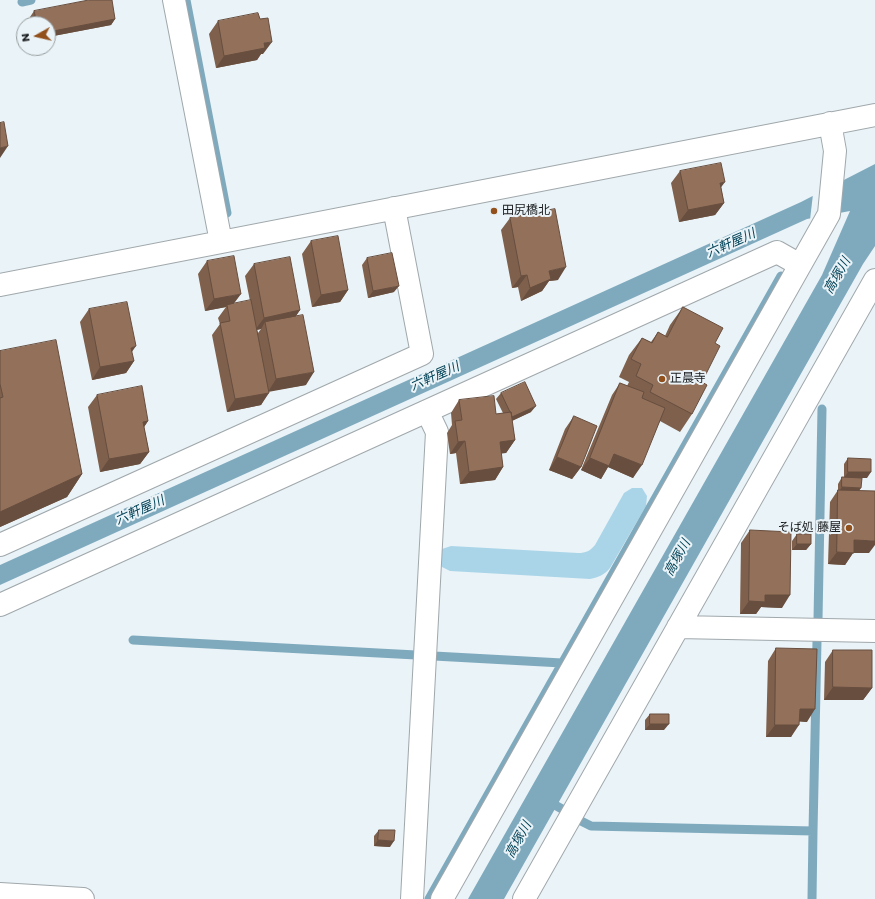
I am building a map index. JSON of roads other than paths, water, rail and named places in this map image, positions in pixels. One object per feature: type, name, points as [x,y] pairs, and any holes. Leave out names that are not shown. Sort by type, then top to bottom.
[{"type":"street","points":[[174,0],[221,242]]},
{"type":"street","points":[[0,285],[875,115]]},
{"type":"street","points":[[442,899],[828,214],[835,151],[830,123]]},
{"type":"street","points":[[0,545],[422,354],[394,208]]},
{"type":"street","points":[[0,605],[777,252],[800,265]]},
{"type":"street","points":[[524,899],[875,280]]},
{"type":"street","points":[[412,899],[437,432],[427,411]]},
{"type":"street","points":[[678,627],[875,631]]},
{"type":"street","points":[[0,894],[83,899]]},
{"type":"water","points":[[875,164],[875,246],[863,264],[504,899],[468,899],[822,275],[850,211],[807,219],[0,585],[0,565],[801,202]]},
{"type":"waterway","points":[[22,2],[31,0]]},
{"type":"waterway","points":[[186,0],[227,213]]},
{"type":"waterway","points":[[429,899],[781,276]]},
{"type":"waterway","points":[[818,619],[822,409]]},
{"type":"waterway","points":[[133,640],[416,655]]},
{"type":"waterway","points":[[813,831],[817,641]]},
{"type":"waterway","points":[[434,656],[562,663]]},
{"type":"waterway","points":[[546,800],[562,809]]},
{"type":"waterway","points":[[581,821],[591,826],[813,831],[812,899]]},
{"type":"place","name":"田尻橋北","points":[[494,211]]},
{"type":"place","name":"正晨寺","points":[[662,379]]},
{"type":"place","name":"そば処 藤屋","points":[[849,528]]},
{"type":"water label","name":"六軒屋川","points":[[731,244]]},
{"type":"water label","name":"高塚川","points":[[838,276]]},
{"type":"water label","name":"六軒屋川","points":[[435,377]]},
{"type":"water label","name":"六軒屋川","points":[[140,511]]},
{"type":"water label","name":"高塚川","points":[[678,558]]},
{"type":"water label","name":"高塚川","points":[[519,840]]}]
